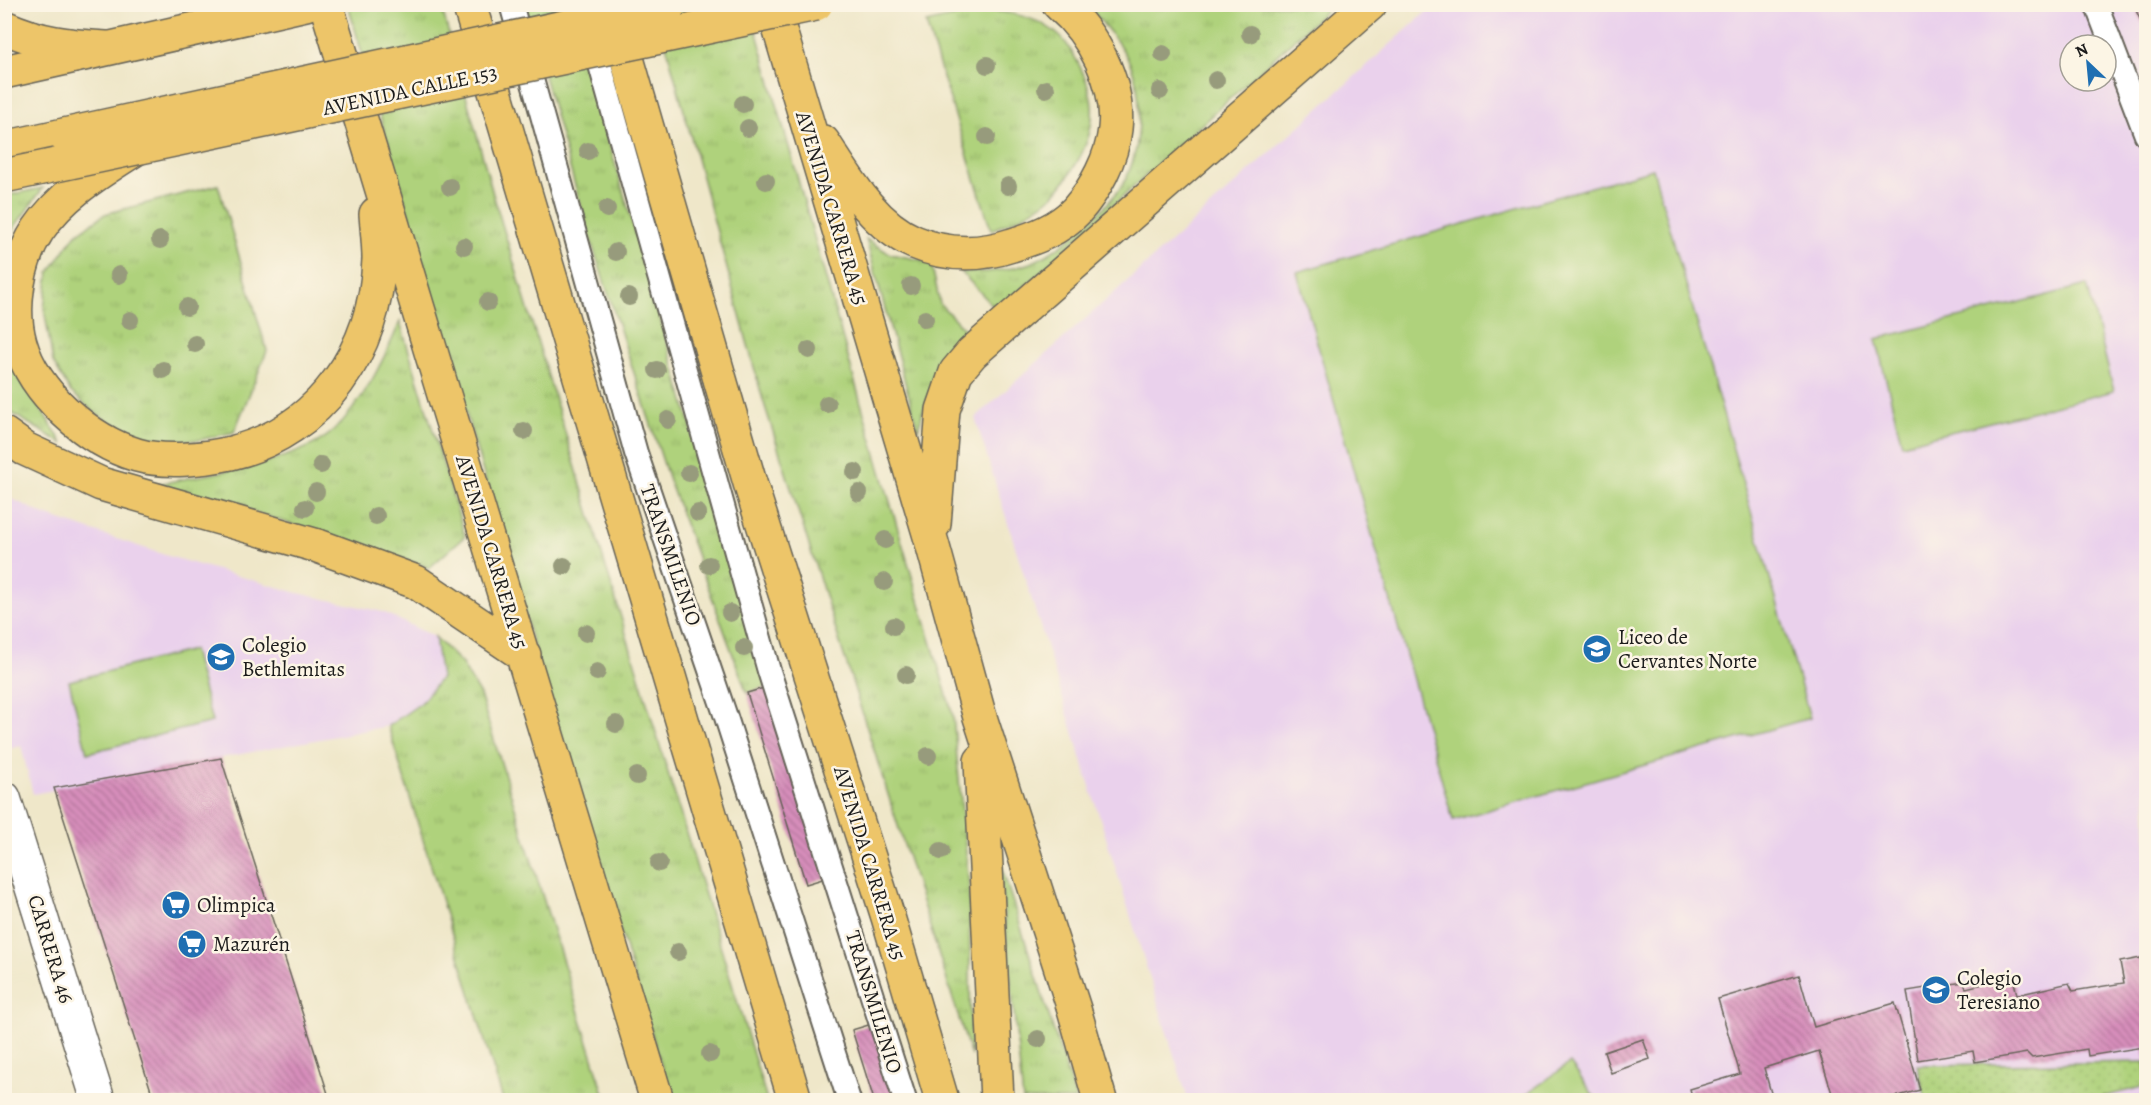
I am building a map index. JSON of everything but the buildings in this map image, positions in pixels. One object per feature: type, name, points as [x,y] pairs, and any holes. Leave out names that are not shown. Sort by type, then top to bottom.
[{"type":"main road","points":[[4,72],[306,4]]},
{"type":"main road","name":"AVENIDA CARRERA 45","points":[[326,4],[657,1101]]},
{"type":"main road","points":[[469,4],[795,1101]]},
{"type":"main road","name":"AVENIDA CARRERA 45","points":[[612,4],[750,483],[888,917],[942,1101]]},
{"type":"main road","name":"AVENIDA CALLE 153","points":[[4,148],[670,4]]},
{"type":"main road","name":"AVENIDA CARRERA 45","points":[[772,4],[932,543],[979,714],[1074,1009],[1100,1101]]},
{"type":"main road","name":"AVENIDA CALLE 153","points":[[4,176],[816,4]]},
{"type":"main road","points":[[805,115],[859,196],[887,223],[913,241],[965,255],[998,250],[1041,236],[1075,211],[1102,173],[1115,129],[1111,85],[1093,44],[1072,15],[1059,4]]},
{"type":"main road","points":[[932,543],[943,410],[948,390],[967,359],[989,336],[1370,4]]},
{"type":"main road","points":[[4,27],[33,40],[67,46],[106,48]]},
{"type":"main road","points":[[135,148],[91,177],[63,200],[38,231],[21,268],[16,305],[20,343],[35,375],[58,404],[85,430],[139,455],[202,460],[242,450],[276,438],[302,422],[331,393],[359,349],[375,296],[379,259],[368,141]]},
{"type":"main road","points":[[4,434],[25,449],[101,484],[318,546],[416,582],[524,656]]},
{"type":"main road","points":[[979,714],[997,1101]]},
{"type":"street","name":"CARRERA 46","points":[[4,798],[98,1101]]},
{"type":"lane","name":"TRANSMILENIO","points":[[511,4],[636,453],[729,726],[849,1101]]},
{"type":"lane","name":"TRANSMILENIO","points":[[583,4],[770,671],[904,1101]]},
{"type":"lane","points":[[2096,4],[2146,135]]},
{"type":"shaded area","name":"Liceo de Cervantes Norte","points":[[1434,5],[2146,5],[2146,1100],[1188,1100],[975,418]]},
{"type":"shaded area","name":"Colegio Bethlemitas","points":[[4,495],[45,515],[168,556],[298,593],[383,612],[435,637],[441,678],[421,703],[388,726],[33,794],[21,746],[5,750]]},
{"type":"green space","points":[[348,5],[441,5],[493,194],[767,1100],[672,1100],[541,672]]},
{"type":"green space","points":[[524,5],[569,5],[767,687],[747,693],[669,480],[589,235]]},
{"type":"green space","points":[[655,5],[749,5],[860,400],[953,716],[969,885],[971,1056],[763,400]]},
{"type":"green space","points":[[1087,5],[1332,5],[998,311],[961,272],[1006,269],[1033,262],[1045,256],[1073,236],[1113,197],[1123,184],[1133,160],[1139,120],[1136,80],[1123,51]]},
{"type":"green space","points":[[982,10],[1009,13],[1036,21],[1060,36],[1072,52],[1084,75],[1089,88],[1092,113],[1091,126],[1083,151],[1058,190],[1030,212],[991,230],[926,23]]},
{"type":"green space","points":[[1653,169],[1810,718],[1453,820],[1297,272]]},
{"type":"green space","points":[[218,185],[267,351],[234,432],[199,440],[164,440],[130,433],[96,414],[70,391],[53,362],[44,308],[49,273],[75,235],[105,214]]},
{"type":"green space","points":[[43,188],[5,240],[5,196]]},
{"type":"green space","points":[[866,239],[890,254],[931,262],[940,304],[967,332],[936,378],[918,430]]},
{"type":"green space","points":[[2087,285],[2114,391],[1902,444],[1876,339]]},
{"type":"green space","points":[[400,322],[465,536],[429,568],[244,509],[154,485],[274,460],[317,442],[333,431],[364,393]]},
{"type":"green space","points":[[4,341],[12,364],[63,444],[5,409]]},
{"type":"green space","points":[[435,637],[462,664],[480,695],[606,1100],[503,1100],[388,726],[421,703],[441,678]]},
{"type":"green space","points":[[193,650],[212,722],[87,753],[69,681]]},
{"type":"green space","points":[[998,856],[1076,1100],[1023,1100]]},
{"type":"green space","points":[[2146,1062],[2146,1086],[2091,1100],[1926,1100],[1917,1065]]},
{"type":"green space","points":[[1570,1063],[1597,1100],[1518,1100]]},
{"type":"place","name":"Liceo de Cervantes Norte","points":[[1597,649]]},
{"type":"place","name":"Colegio Bethlemitas","points":[[221,657]]},
{"type":"place","name":"Olimpica","points":[[176,905]]},
{"type":"place","name":"Mazurén","points":[[192,944]]},
{"type":"place","name":"Colegio Teresiano","points":[[1936,990]]}]
